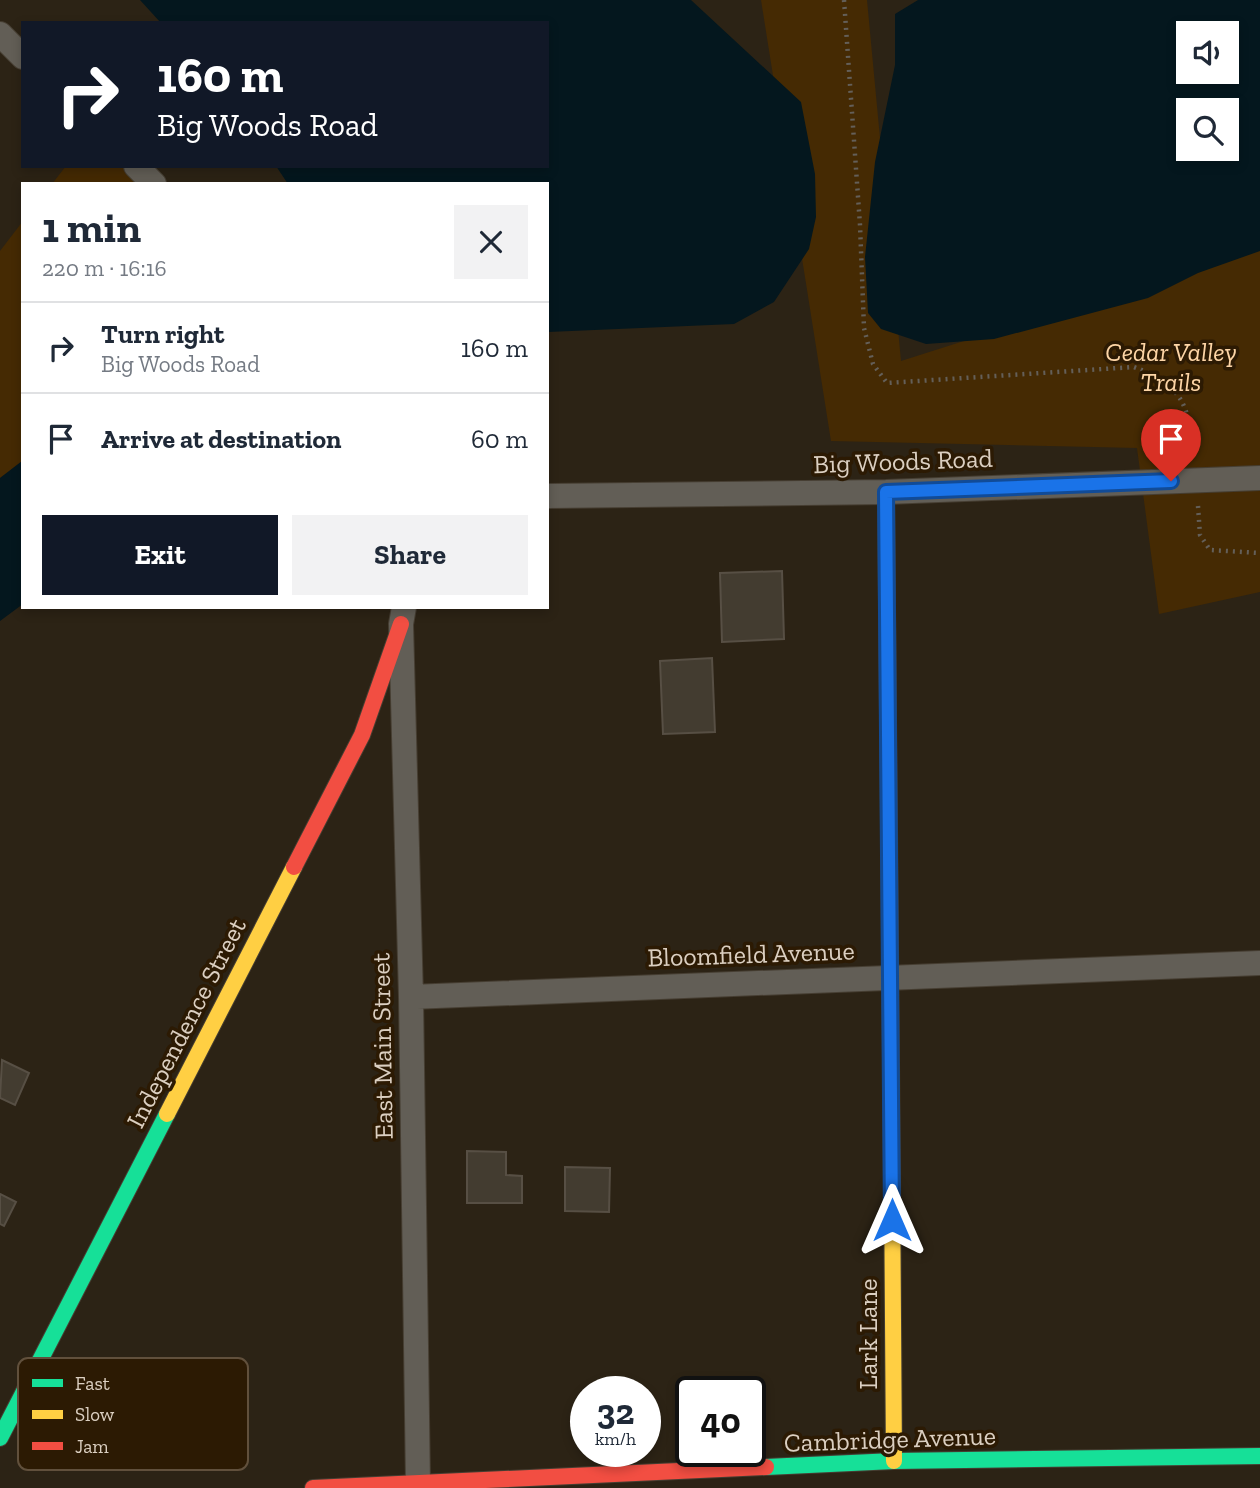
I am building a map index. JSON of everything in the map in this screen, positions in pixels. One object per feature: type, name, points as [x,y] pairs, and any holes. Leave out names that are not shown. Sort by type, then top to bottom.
[{"type":"street","points":[[0,34],[21,55]]},
{"type":"street","points":[[138,168],[152,182]]},
{"type":"street","name":"Big Woods Road","points":[[549,496],[886,492],[1260,478]]},
{"type":"street","name":"Lark Lane","points":[[886,492],[894,1461]]},
{"type":"street","name":"East Main Street","points":[[402,615],[418,1485]]},
{"type":"street","name":"Independence Street","points":[[41,1358],[362,735],[402,615]]},
{"type":"street","name":"Bloomfield Avenue","points":[[411,998],[1260,963]]},
{"type":"street","name":"Independence Street","points":[[0,1438],[18,1403]]},
{"type":"street","name":"Cambridge Avenue","points":[[313,1488],[894,1461],[1260,1456]]},
{"type":"path","points":[[844,0],[860,225],[864,328],[873,365],[887,383],[1134,367],[1164,378],[1189,414],[1200,535],[1210,550],[1260,553]]},
{"type":"green space","name":"Cedar Valley Trails","points":[[761,0],[867,0],[901,361],[1260,247],[1260,592],[1159,614],[1137,448],[831,441]]},
{"type":"green space","points":[[64,168],[137,168],[151,182],[54,182]]},
{"type":"green space","points":[[21,224],[21,463],[0,478],[0,251]]},
{"type":"water","points":[[140,0],[691,0],[801,102],[815,174],[816,217],[809,249],[774,302],[734,324],[549,332],[549,182],[287,182],[277,168],[549,168],[549,21],[159,21]]},
{"type":"water","points":[[918,0],[1260,0],[1260,251],[1198,273],[1148,298],[994,339],[926,344],[881,329],[868,313],[865,257],[875,162],[895,65],[895,14]]},
{"type":"water","points":[[21,462],[21,605],[0,621],[0,478]]},
{"type":"building","points":[[782,571],[784,639],[722,642],[720,573]]},
{"type":"building","points":[[712,658],[715,732],[663,734],[660,661]]},
{"type":"building","points":[[2,1060],[29,1073],[15,1105],[0,1098]]},
{"type":"building","points":[[467,1151],[506,1152],[506,1175],[522,1176],[522,1203],[467,1203]]},
{"type":"building","points":[[565,1167],[610,1168],[609,1212],[565,1211]]},
{"type":"building","points":[[0,1194],[16,1202],[4,1226],[0,1224]]},
{"type":"traffic: fast","points":[[889,827],[892,1178]]},
{"type":"traffic: fast","points":[[41,1358],[167,1114]]},
{"type":"traffic: fast","points":[[0,1438],[18,1403]]},
{"type":"traffic: fast","points":[[766,1467],[894,1461],[1260,1456]]},
{"type":"traffic: slow","points":[[167,1114],[294,867]]},
{"type":"traffic: slow","points":[[892,1178],[894,1461]]},
{"type":"traffic: jam","points":[[886,492],[889,827]]},
{"type":"traffic: jam","points":[[294,867],[362,735],[401,624]]},
{"type":"traffic: jam","points":[[313,1488],[766,1467]]},
{"type":"route","points":[[892,1220],[886,492],[1171,481]]}]
